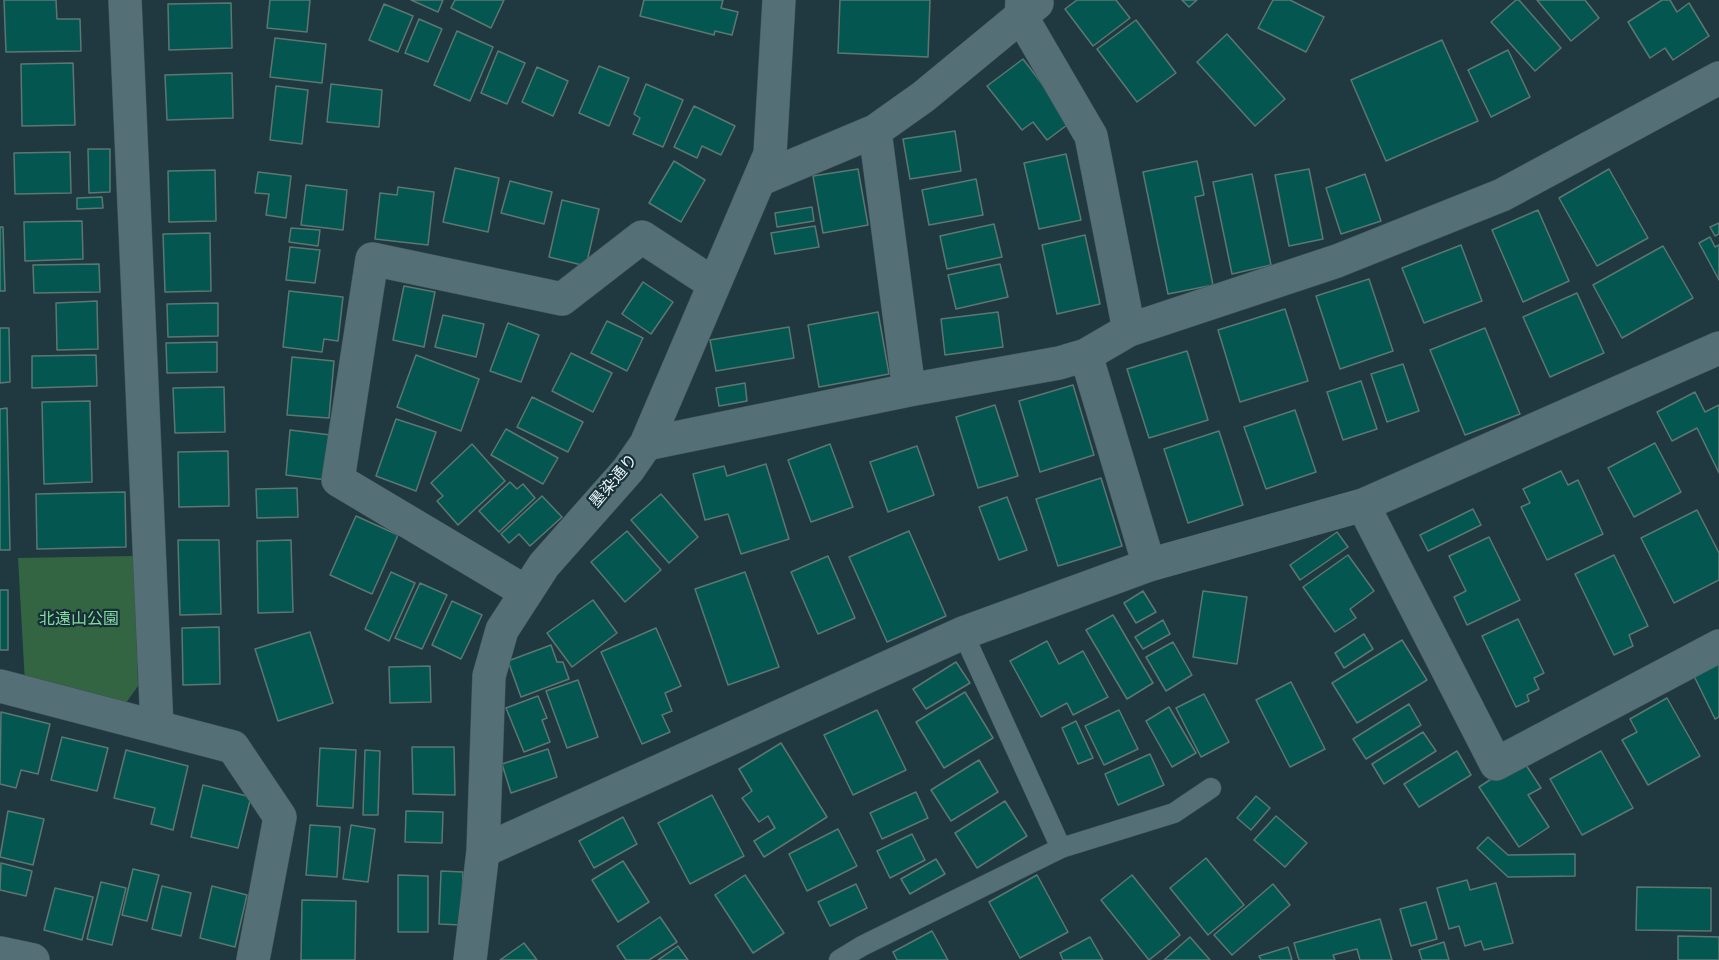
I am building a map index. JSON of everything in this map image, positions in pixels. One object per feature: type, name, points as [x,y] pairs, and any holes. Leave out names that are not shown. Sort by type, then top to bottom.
[{"type":"street","points":[[125,0],[157,727]]},
{"type":"street","name":"墨染通り","points":[[470,960],[483,851],[489,676],[502,630],[544,565],[628,470],[646,444],[714,284],[762,179],[770,153],[779,0]]},
{"type":"street","points":[[762,179],[875,131],[923,97],[1028,5],[1091,136],[1129,330]]},
{"type":"street","points":[[646,444],[909,390],[1059,363],[1086,355],[1129,330],[1337,261],[1502,195],[1719,78]]},
{"type":"street","points":[[875,131],[909,390]]},
{"type":"street","points":[[526,592],[338,480],[372,259],[562,300],[642,237],[714,284]]},
{"type":"street","points":[[483,851],[963,633],[1149,565],[1363,505],[1719,348]]},
{"type":"street","points":[[1086,355],[1149,565]]},
{"type":"street","points":[[1363,505],[1496,764],[1719,646]]},
{"type":"street","points":[[0,686],[233,747],[280,817],[253,960]]},
{"type":"street","points":[[0,953],[33,960]]},
{"type":"lane","points":[[963,633],[1061,848]]},
{"type":"lane","points":[[838,960],[866,953],[1061,848],[1174,813],[1211,788]]},
{"type":"green space","name":"北遠山公園","points":[[134,556],[138,686],[123,707],[25,683],[18,558]]},
{"type":"building","points":[[4,0],[56,0],[57,19],[80,19],[81,51],[6,52]]},
{"type":"building","points":[[270,0],[310,0],[307,32],[267,28]]},
{"type":"building","points":[[411,0],[443,0],[438,12]]},
{"type":"building","points":[[455,0],[504,0],[491,28],[451,8]]},
{"type":"building","points":[[644,0],[723,0],[721,8],[738,12],[732,35],[715,31],[714,35],[640,16]]},
{"type":"building","points":[[840,0],[930,0],[928,57],[838,53]]},
{"type":"building","points":[[1077,0],[1116,0],[1130,18],[1093,46],[1065,9]]},
{"type":"building","points":[[1182,0],[1197,0],[1189,7]]},
{"type":"building","points":[[1273,0],[1290,0],[1324,17],[1306,52],[1258,28]]},
{"type":"building","points":[[1516,0],[1519,0],[1561,48],[1535,71],[1491,22]]},
{"type":"building","points":[[1537,0],[1585,0],[1599,18],[1571,41]]},
{"type":"building","points":[[1662,0],[1670,0],[1677,12],[1689,3],[1709,36],[1673,60],[1665,48],[1650,58],[1628,22]]},
{"type":"building","points":[[231,3],[232,48],[169,50],[168,4]]},
{"type":"building","points":[[384,4],[413,16],[398,52],[369,40]]},
{"type":"building","points":[[419,19],[442,29],[428,62],[405,53]]},
{"type":"building","points":[[1136,20],[1176,73],[1137,102],[1097,49]]},
{"type":"building","points":[[457,31],[493,47],[470,101],[434,85]]},
{"type":"building","points":[[1227,34],[1285,99],[1255,126],[1197,62]]},
{"type":"building","points":[[275,38],[326,44],[322,83],[270,77]]},
{"type":"building","points":[[1442,40],[1478,121],[1386,161],[1351,80]]},
{"type":"building","points":[[1508,50],[1530,97],[1491,117],[1468,70]]},
{"type":"building","points":[[498,51],[525,63],[507,104],[481,93]]},
{"type":"building","points":[[1023,59],[1071,122],[1047,140],[1033,122],[1022,130],[987,86]]},
{"type":"building","points":[[73,63],[75,125],[22,126],[21,64]]},
{"type":"building","points":[[599,66],[629,78],[609,126],[579,113]]},
{"type":"building","points":[[537,67],[568,81],[553,116],[522,102]]},
{"type":"building","points":[[232,73],[233,118],[167,120],[165,75]]},
{"type":"building","points":[[331,84],[382,90],[379,127],[327,122]]},
{"type":"building","points":[[646,84],[683,100],[663,147],[633,134],[640,118],[634,114]]},
{"type":"building","points":[[276,86],[308,90],[302,144],[270,140]]},
{"type":"building","points":[[694,106],[735,126],[721,155],[702,146],[697,158],[674,147]]},
{"type":"building","points":[[955,131],[961,171],[910,179],[903,139]]},
{"type":"building","points":[[88,149],[110,149],[110,192],[89,193]]},
{"type":"building","points":[[70,152],[71,193],[15,194],[14,153]]},
{"type":"building","points":[[1066,154],[1081,220],[1039,229],[1024,163]]},
{"type":"building","points":[[674,161],[705,180],[681,222],[649,203]]},
{"type":"building","points":[[1197,161],[1204,195],[1195,197],[1213,285],[1168,294],[1143,172]]},
{"type":"building","points":[[455,168],[499,178],[488,232],[443,222]]},
{"type":"building","points":[[858,169],[868,225],[823,233],[813,176]]},
{"type":"building","points":[[1309,169],[1323,239],[1289,246],[1275,175]]},
{"type":"building","points":[[1609,169],[1648,238],[1597,266],[1559,198]]},
{"type":"building","points":[[215,170],[216,221],[169,222],[168,171]]},
{"type":"building","points":[[258,172],[291,176],[286,218],[266,215],[269,194],[255,193]]},
{"type":"building","points":[[1252,174],[1271,265],[1232,274],[1213,182]]},
{"type":"building","points":[[1365,174],[1381,221],[1341,234],[1326,188]]},
{"type":"building","points":[[976,179],[983,215],[929,225],[922,190]]},
{"type":"building","points":[[510,181],[552,192],[544,224],[501,213]]},
{"type":"building","points":[[306,185],[347,190],[343,230],[301,225]]},
{"type":"building","points":[[398,187],[434,192],[428,245],[375,239],[380,193],[397,195]]},
{"type":"building","points":[[102,197],[103,208],[77,209],[77,198]]},
{"type":"building","points":[[562,200],[599,209],[586,266],[549,257]]},
{"type":"building","points":[[812,207],[814,221],[777,227],[775,213]]},
{"type":"building","points":[[1538,210],[1569,281],[1523,302],[1492,230]]},
{"type":"building","points":[[82,221],[83,259],[25,261],[24,222]]},
{"type":"building","points":[[1719,223],[1719,234],[1715,236],[1710,227]]},
{"type":"building","points":[[994,224],[1002,257],[947,269],[940,236]]},
{"type":"building","points":[[815,226],[819,247],[775,254],[771,233]]},
{"type":"building","points":[[0,227],[3,227],[5,291],[0,291]]},
{"type":"building","points":[[291,228],[320,230],[318,246],[289,242]]},
{"type":"building","points":[[210,233],[211,291],[165,292],[163,234]]},
{"type":"building","points":[[1085,235],[1100,304],[1057,314],[1042,245]]},
{"type":"building","points":[[1710,237],[1715,247],[1719,245],[1719,280],[1699,243]]},
{"type":"building","points":[[1461,245],[1482,301],[1424,323],[1402,268]]},
{"type":"building","points":[[1663,246],[1693,298],[1622,338],[1593,285]]},
{"type":"building","points":[[290,247],[320,250],[315,283],[286,280]]},
{"type":"building","points":[[99,264],[100,292],[34,293],[33,265]]},
{"type":"building","points":[[1000,264],[1008,297],[956,309],[948,275]]},
{"type":"building","points":[[1369,279],[1393,351],[1340,369],[1316,296]]},
{"type":"building","points":[[643,282],[673,302],[651,334],[622,314]]},
{"type":"building","points":[[404,286],[435,292],[424,347],[393,340]]},
{"type":"building","points":[[289,291],[343,297],[338,341],[324,339],[322,352],[283,347]]},
{"type":"building","points":[[1577,293],[1604,353],[1550,377],[1523,317]]},
{"type":"building","points":[[97,301],[98,349],[57,350],[56,303]]},
{"type":"building","points":[[218,303],[218,336],[168,337],[167,304]]},
{"type":"building","points":[[1285,309],[1308,381],[1240,402],[1218,330]]},
{"type":"building","points":[[878,312],[889,374],[819,387],[808,325]]},
{"type":"building","points":[[998,312],[1003,347],[945,355],[941,319]]},
{"type":"building","points":[[443,315],[484,324],[476,357],[435,347]]},
{"type":"building","points":[[607,321],[643,338],[627,371],[591,353]]},
{"type":"building","points":[[508,323],[539,335],[521,382],[490,371]]},
{"type":"building","points":[[789,327],[794,358],[716,371],[710,340]]},
{"type":"building","points":[[0,328],[9,328],[10,382],[0,383]]},
{"type":"building","points":[[1485,328],[1520,414],[1465,435],[1430,350]]},
{"type":"building","points":[[217,342],[217,372],[167,373],[166,343]]},
{"type":"building","points":[[1187,351],[1208,420],[1149,438],[1127,369]]},
{"type":"building","points":[[571,353],[612,373],[593,412],[552,391]]},
{"type":"building","points":[[96,355],[97,386],[32,388],[32,356]]},
{"type":"building","points":[[416,355],[479,379],[461,431],[397,407]]},
{"type":"building","points":[[292,357],[334,361],[329,418],[287,415]]},
{"type":"building","points":[[1403,364],[1419,411],[1387,422],[1371,374]]},
{"type":"building","points":[[1361,381],[1377,429],[1343,440],[1327,392]]},
{"type":"building","points":[[745,383],[747,401],[719,406],[716,388]]},
{"type":"building","points":[[1073,385],[1094,455],[1040,472],[1019,401]]},
{"type":"building","points":[[224,387],[225,432],[175,433],[173,388]]},
{"type":"building","points":[[1695,392],[1705,412],[1719,405],[1719,473],[1697,428],[1672,441],[1657,412]]},
{"type":"building","points":[[532,397],[583,422],[568,452],[517,427]]},
{"type":"building","points":[[90,401],[92,482],[44,484],[42,402]]},
{"type":"building","points":[[995,405],[1018,476],[978,488],[956,417]]},
{"type":"building","points":[[7,408],[10,550],[0,550],[0,409]]},
{"type":"building","points":[[1295,410],[1316,472],[1266,489],[1244,427]]},
{"type":"building","points":[[396,419],[436,432],[416,491],[376,476]]},
{"type":"building","points":[[506,429],[558,458],[543,484],[491,455]]},
{"type":"building","points":[[290,430],[331,435],[327,480],[286,475]]},
{"type":"building","points":[[1219,431],[1243,505],[1188,523],[1164,449]]},
{"type":"building","points":[[1655,443],[1681,492],[1634,517],[1608,468]]},
{"type":"building","points":[[472,444],[505,481],[458,525],[437,501],[443,496],[431,483]]},
{"type":"building","points":[[830,444],[853,507],[811,522],[788,460]]},
{"type":"building","points":[[917,446],[934,495],[888,512],[870,462]]},
{"type":"building","points":[[228,451],[229,506],[179,507],[178,452]]},
{"type":"building","points":[[766,464],[789,539],[741,554],[728,514],[705,520],[693,474],[724,466],[727,476]]},
{"type":"building","points":[[1561,471],[1568,485],[1578,480],[1603,534],[1547,560],[1521,507],[1530,503],[1523,489]]},
{"type":"building","points":[[1101,478],[1122,546],[1058,566],[1036,499]]},
{"type":"building","points":[[510,482],[517,489],[523,484],[535,498],[499,532],[479,511]]},
{"type":"building","points":[[297,488],[298,517],[257,518],[256,489]]},
{"type":"building","points":[[125,492],[126,547],[37,549],[36,494]]},
{"type":"building","points":[[661,494],[698,537],[669,563],[631,520]]},
{"type":"building","points":[[542,496],[562,517],[530,546],[519,534],[509,543],[501,534]]},
{"type":"building","points":[[1007,497],[1027,550],[999,560],[979,507]]},
{"type":"building","points":[[1473,509],[1481,525],[1428,551],[1420,535]]},
{"type":"building","points":[[1697,510],[1719,553],[1719,580],[1674,603],[1641,538]]},
{"type":"building","points":[[356,516],[398,535],[372,594],[330,575]]},
{"type":"building","points":[[627,531],[661,570],[625,602],[591,562]]},
{"type":"building","points":[[909,531],[946,616],[887,642],[849,557]]},
{"type":"building","points":[[1337,532],[1348,547],[1300,580],[1290,565]]},
{"type":"building","points":[[1489,537],[1520,600],[1467,625],[1454,597],[1466,591],[1449,556]]},
{"type":"building","points":[[178,540],[219,540],[221,614],[180,615]]},
{"type":"building","points":[[291,540],[293,612],[258,613],[257,541]]},
{"type":"building","points":[[1348,555],[1374,591],[1350,609],[1356,618],[1335,632],[1303,587]]},
{"type":"building","points":[[1614,555],[1648,626],[1629,635],[1633,646],[1614,655],[1575,574]]},
{"type":"building","points":[[828,556],[855,618],[818,634],[791,572]]},
{"type":"building","points":[[391,572],[415,583],[389,641],[365,629]]},
{"type":"building","points":[[745,572],[779,667],[728,685],[695,589]]},
{"type":"building","points":[[420,583],[447,595],[422,649],[395,638]]},
{"type":"building","points":[[0,590],[8,590],[8,650],[0,650]]},
{"type":"building","points":[[1143,591],[1156,612],[1136,623],[1124,603]]},
{"type":"building","points":[[1203,591],[1247,597],[1237,664],[1193,657]]},
{"type":"building","points":[[593,600],[617,633],[572,667],[547,633]]},
{"type":"building","points":[[452,601],[482,615],[461,659],[432,645]]},
{"type":"building","points":[[1113,615],[1153,683],[1127,699],[1086,630]]},
{"type":"building","points":[[1518,619],[1544,673],[1534,678],[1539,689],[1527,695],[1529,701],[1516,707],[1482,636]]},
{"type":"building","points":[[1163,620],[1170,634],[1143,649],[1135,637]]},
{"type":"building","points":[[219,627],[220,684],[183,685],[182,628]]},
{"type":"building","points":[[656,628],[681,686],[665,693],[672,711],[662,715],[670,732],[642,744],[601,652]]},
{"type":"building","points":[[310,632],[333,703],[278,721],[255,649]]},
{"type":"building","points":[[1364,634],[1373,649],[1344,668],[1335,653]]},
{"type":"building","points":[[1402,640],[1427,680],[1357,723],[1332,683]]},
{"type":"building","points":[[1047,641],[1059,664],[1083,651],[1108,697],[1073,715],[1067,703],[1041,717],[1010,661]]},
{"type":"building","points":[[1173,642],[1192,675],[1166,691],[1146,657]]},
{"type":"building","points":[[551,645],[557,662],[563,662],[569,679],[521,697],[508,661]]},
{"type":"building","points":[[956,662],[970,683],[926,709],[913,689]]},
{"type":"building","points":[[1719,662],[1719,717],[1715,719],[1693,674]]},
{"type":"building","points":[[430,666],[431,702],[390,703],[389,667]]},
{"type":"building","points":[[578,680],[598,737],[567,748],[546,691]]},
{"type":"building","points":[[1291,682],[1325,749],[1290,767],[1256,700]]},
{"type":"building","points":[[965,692],[993,738],[944,768],[916,722]]},
{"type":"building","points":[[1204,694],[1229,742],[1201,757],[1176,708]]},
{"type":"building","points":[[538,696],[547,718],[542,720],[550,742],[524,752],[506,708]]},
{"type":"building","points":[[1667,698],[1700,756],[1648,785],[1622,740],[1637,732],[1630,719]]},
{"type":"building","points":[[1409,704],[1421,725],[1366,759],[1353,739]]},
{"type":"building","points":[[1169,707],[1196,753],[1172,767],[1146,721]]},
{"type":"building","points":[[877,710],[906,770],[853,795],[824,735]]},
{"type":"building","points":[[1119,710],[1138,749],[1104,765],[1085,726]]},
{"type":"building","points":[[1,712],[50,724],[38,774],[21,770],[16,788],[0,784]]},
{"type":"building","points":[[1076,721],[1093,758],[1078,764],[1062,728]]},
{"type":"building","points":[[1423,732],[1436,751],[1384,784],[1372,764]]},
{"type":"building","points":[[62,737],[108,748],[97,791],[51,780]]},
{"type":"building","points":[[781,743],[827,817],[764,857],[754,841],[775,828],[768,816],[759,822],[742,798],[752,791],[739,769]]},
{"type":"building","points":[[412,747],[454,747],[455,795],[413,794]]},
{"type":"building","points":[[320,748],[356,750],[353,808],[317,806]]},
{"type":"building","points":[[548,749],[557,777],[511,793],[502,764]]},
{"type":"building","points":[[126,750],[188,766],[173,830],[151,824],[155,808],[114,798]]},
{"type":"building","points":[[365,750],[380,751],[378,815],[363,815]]},
{"type":"building","points":[[1457,751],[1471,775],[1419,807],[1404,784]]},
{"type":"building","points":[[1601,751],[1633,808],[1582,835],[1550,779]]},
{"type":"building","points":[[1150,754],[1164,785],[1118,805],[1105,774]]},
{"type":"building","points":[[1522,759],[1541,788],[1528,795],[1549,827],[1519,847],[1479,787]]},
{"type":"building","points":[[979,760],[998,792],[951,821],[931,790]]},
{"type":"building","points":[[203,785],[251,797],[238,848],[191,837]]},
{"type":"building","points":[[916,792],[928,818],[882,839],[870,813]]},
{"type":"building","points":[[712,795],[744,856],[690,884],[658,823]]},
{"type":"building","points":[[1256,796],[1270,808],[1251,830],[1237,818]]},
{"type":"building","points":[[1005,801],[1027,836],[977,868],[955,833]]},
{"type":"building","points":[[8,811],[44,819],[33,865],[0,857]]},
{"type":"building","points":[[406,811],[443,812],[442,843],[405,842]]},
{"type":"building","points":[[1276,816],[1307,843],[1285,867],[1254,840]]},
{"type":"building","points":[[623,817],[637,844],[594,868],[579,841]]},
{"type":"building","points":[[310,825],[340,827],[337,877],[306,875]]},
{"type":"building","points":[[351,825],[375,829],[368,882],[343,879]]},
{"type":"building","points":[[838,829],[857,866],[807,891],[789,854]]},
{"type":"building","points":[[912,834],[925,860],[890,878],[877,851]]},
{"type":"building","points":[[1488,837],[1508,855],[1575,854],[1575,876],[1508,877],[1477,848]]},
{"type":"building","points":[[1206,858],[1244,905],[1208,935],[1170,888]]},
{"type":"building","points":[[936,859],[945,874],[910,894],[901,879]]},
{"type":"building","points":[[623,861],[649,902],[618,922],[592,880]]},
{"type":"building","points":[[1,863],[32,871],[26,896],[0,890]]},
{"type":"building","points":[[133,869],[159,875],[147,921],[122,915]]},
{"type":"building","points":[[441,871],[463,872],[461,925],[439,924]]},
{"type":"building","points":[[398,875],[428,876],[428,932],[398,932]]},
{"type":"building","points":[[745,875],[784,933],[753,953],[715,895]]},
{"type":"building","points":[[1037,875],[1068,932],[1020,958],[989,902]]},
{"type":"building","points":[[1132,875],[1180,935],[1149,960],[1101,900]]},
{"type":"building","points":[[1467,880],[1470,890],[1496,883],[1513,943],[1484,950],[1481,941],[1465,946],[1459,926],[1449,929],[1437,888]]},
{"type":"building","points":[[101,882],[126,888],[112,945],[87,939]]},
{"type":"building","points":[[856,884],[867,908],[830,926],[818,902]]},
{"type":"building","points":[[1273,884],[1290,905],[1232,955],[1214,935]]},
{"type":"building","points":[[162,886],[191,893],[181,936],[152,929]]},
{"type":"building","points":[[212,886],[247,895],[235,947],[200,938]]},
{"type":"building","points":[[1637,887],[1711,888],[1711,931],[1636,930]]},
{"type":"building","points":[[55,888],[93,897],[82,940],[44,930]]},
{"type":"building","points":[[302,900],[356,901],[355,960],[301,960]]},
{"type":"building","points":[[1426,902],[1437,939],[1411,946],[1400,909]]},
{"type":"building","points":[[660,917],[677,942],[649,960],[626,960],[617,946]]},
{"type":"building","points":[[1380,919],[1392,960],[1360,960],[1357,949],[1333,955],[1335,960],[1299,960],[1294,943]]},
{"type":"building","points":[[932,931],[948,960],[897,960],[893,952]]},
{"type":"building","points":[[1678,936],[1719,937],[1719,960],[1678,960]]},
{"type":"building","points":[[1090,937],[1103,960],[1063,960],[1060,953]]},
{"type":"building","points":[[1190,937],[1210,960],[1164,960]]},
{"type":"building","points":[[1444,942],[1449,960],[1422,960],[1419,950]]},
{"type":"building","points":[[524,943],[537,960],[500,960]]},
{"type":"building","points":[[678,946],[688,960],[658,960]]},
{"type":"building","points":[[1288,947],[1292,960],[1261,960],[1259,956]]}]
